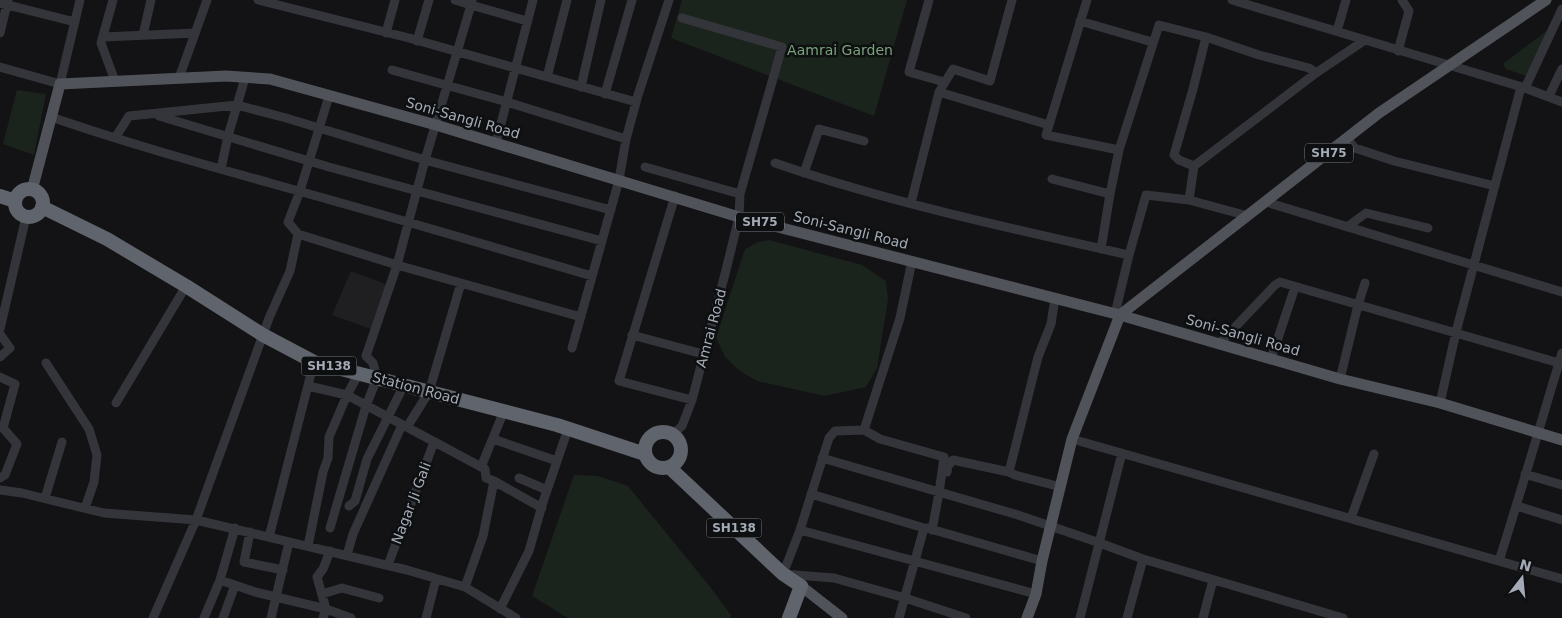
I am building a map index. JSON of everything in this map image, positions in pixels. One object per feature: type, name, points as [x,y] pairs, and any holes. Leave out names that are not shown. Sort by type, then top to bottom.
[{"type":"highway","points":[[23,190],[32,190],[42,198],[42,207],[37,215],[26,217],[17,211],[15,202],[16,197],[23,190]]},
{"type":"highway","points":[[0,196],[15,202]]},
{"type":"highway","name":"Station Road","points":[[42,207],[107,240],[186,286],[264,335],[314,362],[504,411],[645,454]]},
{"type":"highway","points":[[665,433],[672,435],[679,442],[681,454],[675,464],[670,467],[657,468],[648,460],[645,454],[647,443],[654,435],[665,433]]},
{"type":"highway","name":"SH138","points":[[670,467],[783,574],[801,586]]},
{"type":"highway","points":[[789,618],[801,586]]},
{"type":"main road","name":"SH75","points":[[1117,315],[1248,216],[1379,113],[1546,0]]},
{"type":"main road","name":"Soni-Sangli Road","points":[[60,84],[226,76],[270,80],[436,125],[739,216],[1055,298],[1340,379],[1440,403],[1562,440]]},
{"type":"main road","points":[[32,190],[60,84]]},
{"type":"main road","points":[[1027,618],[1036,594],[1042,561],[1072,439],[1117,315]]},
{"type":"main road","points":[[801,586],[842,616]]},
{"type":"street","points":[[0,67],[60,84],[80,0]]},
{"type":"street","points":[[102,0],[112,2],[101,43],[115,81]]},
{"type":"street","points":[[144,35],[151,0]]},
{"type":"street","points":[[179,78],[207,0]]},
{"type":"street","points":[[258,0],[417,41],[636,102]]},
{"type":"street","points":[[386,33],[395,0]]},
{"type":"street","points":[[417,41],[429,0]]},
{"type":"street","points":[[455,0],[472,3],[528,21]]},
{"type":"street","points":[[496,143],[533,0]]},
{"type":"street","points":[[548,77],[567,0]]},
{"type":"street","points":[[581,87],[601,0]]},
{"type":"street","points":[[605,94],[632,0]]},
{"type":"street","points":[[572,348],[619,180],[626,139],[636,102],[669,0]]},
{"type":"street","points":[[929,0],[909,72],[944,82]]},
{"type":"street","points":[[911,203],[939,92],[953,69],[990,81],[1012,0]]},
{"type":"street","points":[[1087,0],[1046,135],[1119,150]]},
{"type":"street","points":[[1232,0],[1251,3],[1337,32],[1549,96],[1562,102]]},
{"type":"street","points":[[1337,32],[1346,0]]},
{"type":"street","points":[[1398,51],[1409,11],[1402,0]]},
{"type":"street","points":[[0,31],[5,2],[75,22]]},
{"type":"street","points":[[330,528],[366,406],[377,378],[373,363],[366,356],[397,264],[416,191],[472,3]]},
{"type":"street","points":[[1440,403],[1473,264],[1523,88],[1562,9]]},
{"type":"street","name":"Amrai Road","points":[[672,435],[682,426],[692,400],[739,216],[740,194],[782,47],[682,18]]},
{"type":"street","points":[[1080,21],[1152,42]]},
{"type":"street","points":[[1101,249],[1119,150],[1159,24],[1259,55],[1309,68],[1316,73]]},
{"type":"street","points":[[103,37],[195,33]]},
{"type":"street","points":[[1194,166],[1179,160],[1174,154],[1206,37]]},
{"type":"street","points":[[1189,200],[1194,166],[1316,73],[1365,40]]},
{"type":"street","points":[[1549,96],[1562,69]]},
{"type":"street","points":[[392,70],[507,102],[626,139]]},
{"type":"street","points":[[220,169],[245,78]]},
{"type":"street","points":[[939,92],[1049,125]]},
{"type":"street","points":[[328,96],[300,191],[288,222],[298,234],[461,283],[581,316]]},
{"type":"street","points":[[115,138],[129,116],[237,106],[425,160],[611,210]]},
{"type":"street","points":[[154,114],[309,161],[602,241]]},
{"type":"street","points":[[51,117],[242,176],[408,221],[592,276]]},
{"type":"street","points":[[804,173],[819,129],[864,141]]},
{"type":"street","points":[[1347,139],[1354,148],[1394,161],[1494,186]]},
{"type":"street","points":[[775,163],[911,203],[1129,255]]},
{"type":"street","points":[[645,167],[740,194]]},
{"type":"street","points":[[1052,179],[1110,194]]},
{"type":"street","points":[[1117,315],[1129,255],[1146,195],[1189,200],[1248,216]]},
{"type":"street","points":[[674,196],[619,381],[692,400]]},
{"type":"street","points":[[1266,202],[1562,292]]},
{"type":"street","points":[[1347,227],[1366,213],[1428,228]]},
{"type":"street","points":[[0,329],[26,217]]},
{"type":"street","points":[[153,618],[196,520],[269,318],[290,271],[298,234]]},
{"type":"street","points":[[864,430],[900,318],[912,261]]},
{"type":"street","points":[[1219,344],[1280,282],[1559,363]]},
{"type":"street","points":[[347,555],[354,534],[404,426],[429,392],[461,283]]},
{"type":"street","points":[[1340,379],[1365,283]]},
{"type":"street","points":[[116,403],[186,286]]},
{"type":"street","points":[[1271,359],[1295,287]]},
{"type":"street","points":[[1009,472],[1038,357],[1052,324],[1055,298]]},
{"type":"street","points":[[0,334],[10,348],[0,356]]},
{"type":"street","points":[[632,335],[703,354]]},
{"type":"street","points":[[1499,561],[1517,506],[1537,432],[1559,378],[1559,363],[1562,353]]},
{"type":"street","points":[[269,537],[314,362]]},
{"type":"street","points":[[46,363],[89,429],[97,454],[94,482],[85,508]]},
{"type":"street","points":[[308,546],[323,472],[328,458],[329,437],[359,373]]},
{"type":"street","points":[[0,377],[15,384],[3,428],[17,444],[5,475],[0,478]]},
{"type":"street","points":[[349,506],[355,501],[367,459],[404,385]]},
{"type":"street","points":[[308,386],[347,396],[485,468],[490,479],[483,536],[465,587]]},
{"type":"street","points":[[482,467],[504,411]]},
{"type":"street","points":[[500,609],[529,551],[568,429]]},
{"type":"street","points":[[939,493],[944,456],[880,439],[864,430],[834,431],[829,438],[800,530],[783,574],[834,578],[966,618]]},
{"type":"street","points":[[1072,439],[1562,578]]},
{"type":"street","points":[[492,440],[557,461]]},
{"type":"street","points":[[45,498],[62,442]]},
{"type":"street","name":"Nagar Ji Gali","points":[[388,565],[434,442]]},
{"type":"street","points":[[1080,618],[1122,453]]},
{"type":"street","points":[[1351,518],[1374,454]]},
{"type":"street","points":[[822,458],[885,475],[1018,516],[1143,559],[1343,618]]},
{"type":"street","points":[[899,618],[915,562],[928,529],[948,466],[953,460],[1009,472],[1061,487]]},
{"type":"street","points":[[1525,474],[1562,486]]},
{"type":"street","points":[[519,478],[548,490]]},
{"type":"street","points":[[490,479],[542,508]]},
{"type":"street","points":[[0,490],[45,498],[104,513],[196,520],[388,565],[465,587],[516,618]]},
{"type":"street","points":[[811,494],[1042,561]]},
{"type":"street","points":[[1517,506],[1562,520]]},
{"type":"street","points":[[204,618],[220,580],[235,528]]},
{"type":"street","points":[[800,530],[1036,594]]},
{"type":"street","points":[[250,532],[244,562],[283,570]]},
{"type":"street","points":[[271,618],[289,542]]},
{"type":"street","points":[[324,614],[318,578],[330,551]]},
{"type":"street","points":[[1127,618],[1143,559]]},
{"type":"street","points":[[427,618],[436,579]]},
{"type":"street","points":[[220,580],[277,597],[324,614],[351,618]]},
{"type":"street","points":[[1203,618],[1213,580]]},
{"type":"street","points":[[223,618],[235,585]]},
{"type":"street","points":[[322,594],[342,588],[379,598]]},
{"type":"shaded area","points":[[351,271],[388,285],[371,329],[332,315]]},
{"type":"green space","name":"Aamrai Garden","points":[[682,0],[907,0],[874,116],[671,38]]},
{"type":"green space","points":[[1553,26],[1527,76],[1506,69],[1504,63]]},
{"type":"green space","points":[[17,90],[46,94],[34,155],[3,144]]},
{"type":"green space","points":[[769,240],[862,265],[886,281],[888,299],[877,368],[866,387],[825,396],[757,381],[740,371],[725,357],[716,338],[745,249],[758,242]]},
{"type":"green space","points":[[574,475],[598,476],[628,486],[711,588],[731,615],[730,618],[568,618],[532,596]]}]
